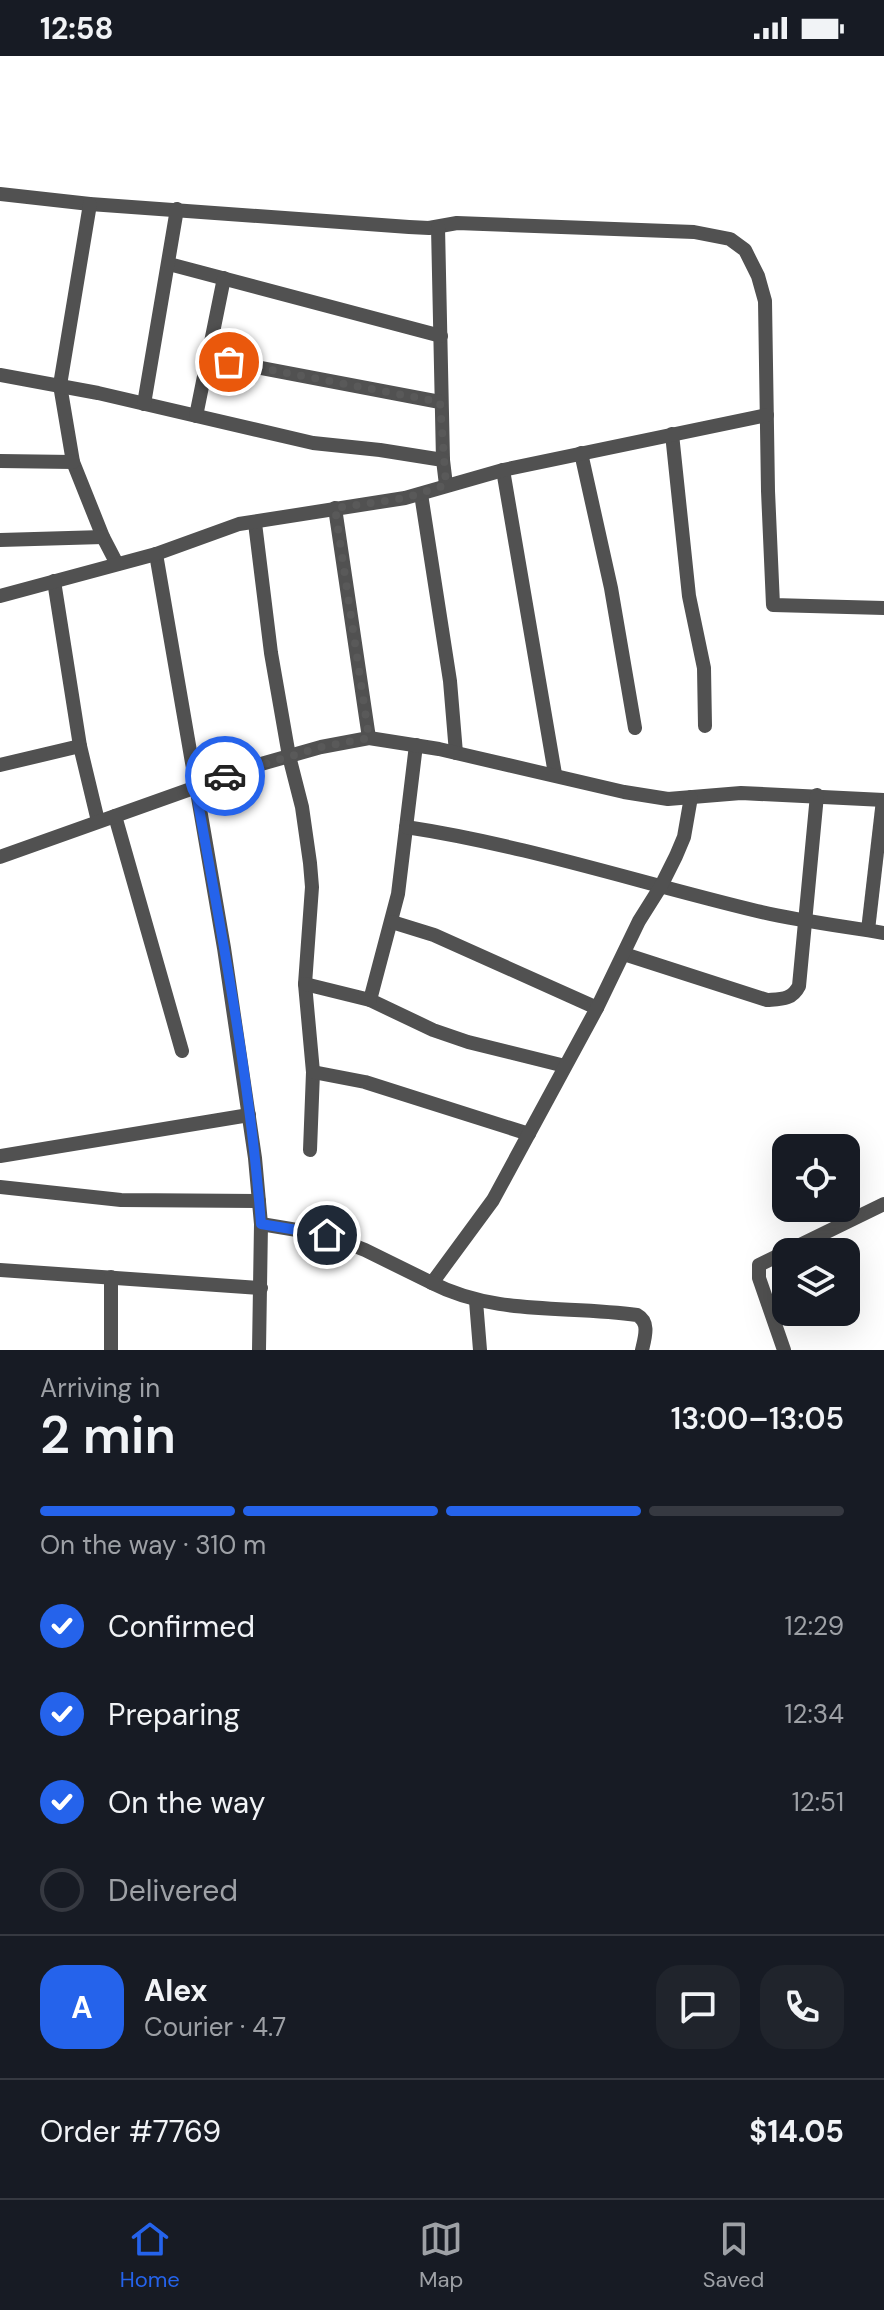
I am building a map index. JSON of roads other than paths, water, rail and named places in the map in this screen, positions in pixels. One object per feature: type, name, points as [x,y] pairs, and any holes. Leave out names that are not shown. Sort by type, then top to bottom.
[{"type":"street","points":[[0,194],[90,204],[409,227],[438,227],[457,223],[694,232],[730,239],[745,250],[752,262],[765,301],[773,605],[884,608]]},
{"type":"street","points":[[90,204],[60,385],[73,462],[117,564]]},
{"type":"street","points":[[144,404],[177,209]]},
{"type":"street","points":[[438,227],[440,402],[446,485]]},
{"type":"street","points":[[169,264],[441,336]]},
{"type":"street","points":[[196,416],[224,278]]},
{"type":"street","points":[[209,358],[440,402]]},
{"type":"street","points":[[0,375],[60,385],[327,446],[443,460]]},
{"type":"street","points":[[0,596],[156,554],[228,527],[421,494],[503,470],[767,415]]},
{"type":"street","points":[[672,434],[689,596],[704,668],[705,726]]},
{"type":"street","points":[[581,453],[611,588],[635,728]]},
{"type":"street","points":[[0,461],[73,462]]},
{"type":"street","points":[[503,470],[555,774]]},
{"type":"street","points":[[421,494],[450,681],[456,753]]},
{"type":"street","points":[[335,508],[369,738]]},
{"type":"street","points":[[255,523],[264,610],[289,756],[304,818],[312,887],[305,984],[313,1072],[310,1150]]},
{"type":"street","points":[[0,540],[103,537]]},
{"type":"street","points":[[156,554],[224,948],[249,1115],[261,1224],[259,1350]]},
{"type":"street","points":[[54,581],[80,746],[98,821]]},
{"type":"street","points":[[0,857],[195,786],[289,756],[369,738],[456,753],[624,792],[668,799],[727,793],[884,800],[868,930]]},
{"type":"street","points":[[370,1000],[392,922],[416,745]]},
{"type":"street","points":[[0,765],[80,746]]},
{"type":"street","points":[[624,954],[767,1000],[781,1000],[795,994],[799,986],[817,795]]},
{"type":"street","points":[[432,1283],[493,1200],[597,1008],[684,837],[691,797]]},
{"type":"street","points":[[115,816],[182,1051]]},
{"type":"street","points":[[406,827],[535,852],[758,911],[884,933]]},
{"type":"street","points":[[392,922],[434,935],[597,1008]]},
{"type":"street","points":[[305,984],[370,1000],[433,1030],[468,1042],[565,1066]]},
{"type":"street","points":[[313,1072],[365,1082],[529,1134]]},
{"type":"street","points":[[0,1156],[249,1115]]},
{"type":"street","points":[[0,1187],[121,1200],[259,1201]]},
{"type":"street","points":[[784,1350],[759,1278],[759,1265],[884,1204]]},
{"type":"street","points":[[261,1224],[327,1235],[476,1301],[545,1310],[637,1315],[646,1327],[642,1350]]},
{"type":"street","points":[[0,1270],[261,1288]]},
{"type":"street","points":[[111,1277],[111,1350]]},
{"type":"street","points":[[476,1301],[480,1350]]}]
